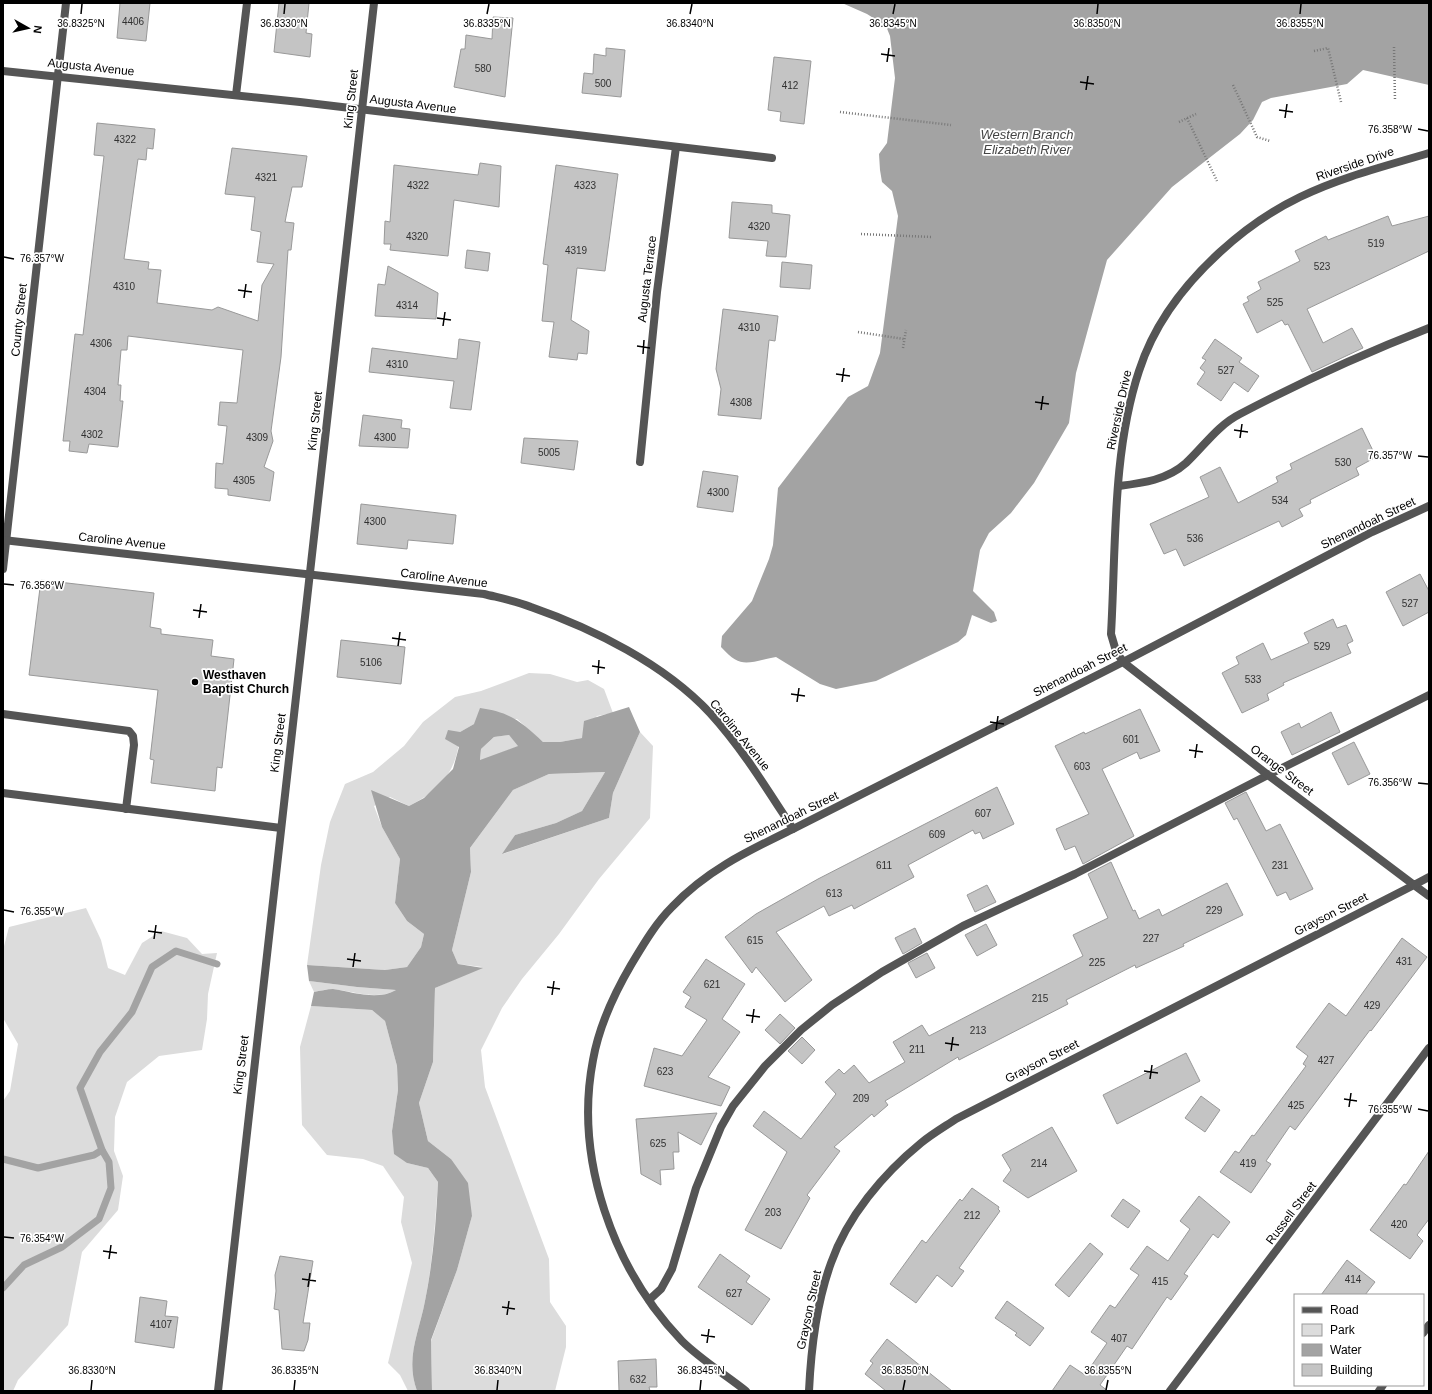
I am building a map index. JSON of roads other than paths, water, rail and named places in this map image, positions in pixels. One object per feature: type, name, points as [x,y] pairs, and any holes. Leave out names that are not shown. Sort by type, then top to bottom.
[{"type":"street","name":"County Street","points":[[3,569],[5,540],[66,3]]},
{"type":"street","points":[[236,95],[247,3]]},
{"type":"street","name":"King Street","points":[[218,1391],[374,3]]},
{"type":"street","name":"Augusta Avenue","points":[[3,71],[58,75],[236,95],[772,158]]},
{"type":"street","name":"Augusta Terrace","points":[[640,462],[657,292],[676,147]]},
{"type":"street","name":"Riverside Drive","points":[[1123,662],[1116,651],[1112,634],[1118,486],[1128,410],[1139,370],[1153,338],[1175,300],[1204,266],[1231,242],[1260,220],[1299,197],[1341,179],[1429,153]]},
{"type":"street","points":[[1118,486],[1147,483],[1169,474],[1186,463],[1216,431],[1239,415],[1384,346],[1429,328]]},
{"type":"street","name":"Shenandoah Street","points":[[746,1391],[684,1343],[649,1300],[631,1270],[611,1230],[595,1179],[589,1140],[588,1100],[593,1060],[604,1021],[620,984],[647,937],[671,908],[699,882],[736,856],[793,829],[1123,662],[1372,532],[1429,506]]},
{"type":"street","name":"Caroline Avenue","points":[[5,540],[484,594],[530,606],[574,623],[617,644],[650,664],[688,694],[710,713],[753,768],[793,829]]},
{"type":"street","name":"Orange Street","points":[[1123,662],[1268,775],[1429,896]]},
{"type":"street","points":[[649,1300],[661,1289],[672,1269],[696,1188],[721,1127],[733,1106],[765,1066],[801,1030],[832,1005],[882,972],[963,926],[1075,874],[1268,775],[1429,695]]},
{"type":"street","points":[[3,714],[129,731],[133,736],[134,745],[126,809]]},
{"type":"street","points":[[3,793],[281,828]]},
{"type":"street","name":"Grayson Street","points":[[809,1391],[811,1361],[821,1298],[831,1262],[847,1229],[868,1197],[890,1171],[921,1143],[956,1119],[1429,877]]},
{"type":"street","name":"Russell Street","points":[[1170,1391],[1429,1048]]},
{"type":"water","name":"Western Branch Elizabeth River","points":[[842,3],[1429,3],[1429,85],[1363,70],[1347,84],[1271,98],[1262,102],[1253,120],[1240,134],[1172,187],[1107,260],[1076,373],[1069,423],[1034,483],[1011,513],[989,533],[980,550],[973,591],[994,612],[997,621],[991,623],[972,615],[966,635],[958,642],[876,681],[836,689],[820,684],[776,657],[751,662],[740,662],[734,659],[721,647],[722,636],[752,601],[769,559],[773,545],[778,488],[848,397],[868,386],[880,353],[898,216],[892,191],[882,182],[879,154],[887,143],[895,78],[890,36],[886,26],[867,14]]},
{"type":"water","points":[[629,707],[640,732],[613,793],[609,818],[502,854],[515,835],[556,823],[582,811],[605,772],[549,774],[513,790],[470,848],[471,872],[452,950],[458,964],[483,968],[435,988],[433,1062],[419,1103],[428,1141],[451,1159],[468,1183],[472,1216],[457,1270],[431,1340],[432,1391],[417,1391],[412,1368],[414,1346],[425,1301],[430,1272],[438,1182],[428,1168],[407,1163],[394,1154],[392,1131],[398,1090],[397,1066],[385,1021],[372,1010],[311,1006],[314,992],[324,990],[333,989],[365,995],[381,995],[396,990],[309,981],[307,965],[385,970],[407,967],[421,947],[424,934],[407,921],[395,903],[400,859],[382,827],[371,790],[409,806],[424,798],[453,769],[459,747],[445,739],[448,730],[460,732],[474,724],[480,708],[508,715],[529,729],[543,742],[560,742],[582,738],[584,721]],"holes":[[[509,735],[518,746],[480,760],[481,749],[494,737]]]},
{"type":"waterway","points":[[3,1288],[24,1265],[62,1247],[99,1219],[111,1188],[109,1162],[102,1150],[80,1088],[100,1052],[132,1012],[152,967],[176,951],[217,964]]},
{"type":"waterway","points":[[3,1159],[38,1168],[94,1155],[102,1150]]},
{"type":"place","name":"Westhaven Baptist Church","points":[[195,682]]}]
